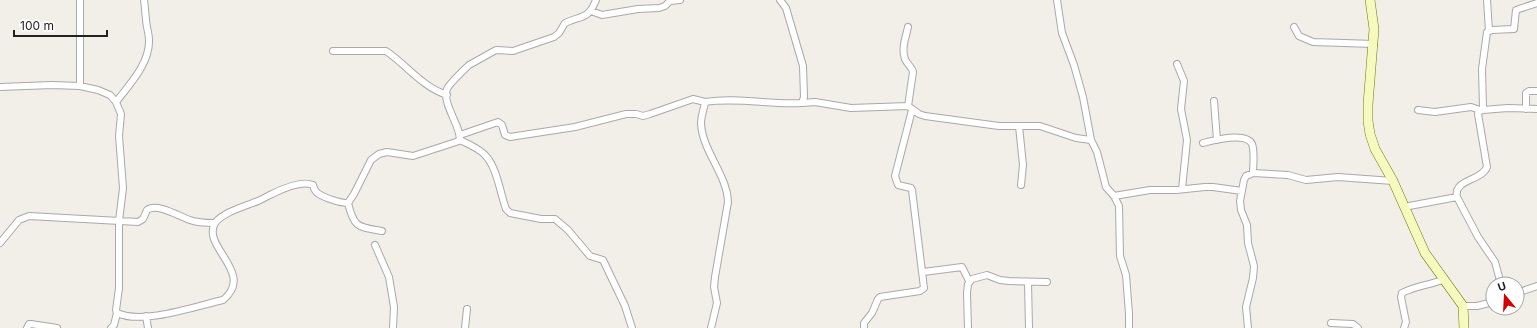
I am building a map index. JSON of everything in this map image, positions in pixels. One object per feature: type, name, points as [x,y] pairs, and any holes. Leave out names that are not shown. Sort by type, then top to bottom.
[{"type":"street","points":[[80,0],[80,86]]},
{"type":"street","points":[[116,102],[136,77],[146,58],[150,40],[145,18],[144,0]]},
{"type":"street","points":[[591,12],[596,0]]},
{"type":"street","points":[[632,328],[625,306],[603,260],[590,256],[568,230],[555,219],[540,219],[510,213],[506,209],[493,169],[488,159],[481,152],[460,138],[452,115],[447,89],[468,65],[496,50],[514,51],[554,37],[559,33],[565,23],[591,12],[602,15],[638,9],[662,8],[668,1],[680,0]]},
{"type":"street","points":[[780,0],[786,8],[803,66],[804,97],[802,103]]},
{"type":"street","points":[[1058,0],[1062,33],[1074,65],[1083,97],[1091,140],[1106,187],[1114,196],[1119,206],[1120,256],[1126,275],[1129,314],[1128,328]]},
{"type":"street","points":[[1370,0],[1374,19],[1374,44],[1368,104],[1370,134],[1375,149],[1393,181],[1425,253],[1463,306],[1464,328]]},
{"type":"street","points":[[1487,0],[1489,31],[1486,37],[1482,69],[1482,110],[1478,114],[1487,167],[1483,173],[1458,188],[1456,192],[1457,197],[1478,237],[1495,262],[1499,276]]},
{"type":"street","points":[[1489,31],[1514,29],[1516,10],[1537,3]]},
{"type":"street","points":[[864,328],[864,323],[872,313],[880,297],[922,290],[924,285],[912,190],[909,187],[898,185],[895,176],[910,108],[913,72],[905,61],[903,48],[908,27]]},
{"type":"street","points":[[1294,27],[1299,36],[1313,42],[1374,44]]},
{"type":"street","points":[[333,51],[386,51],[422,82],[435,91],[447,95]]},
{"type":"street","points":[[1177,64],[1184,81],[1181,110],[1187,140],[1182,189]]},
{"type":"street","points":[[0,87],[80,86],[98,90],[110,95],[116,102],[121,114],[119,136],[123,188],[118,221],[120,274],[116,305],[117,313],[114,325],[111,328]]},
{"type":"street","points":[[1526,109],[1525,97],[1527,91],[1537,90]]},
{"type":"street","points":[[117,313],[146,316],[179,311],[223,300],[228,295],[233,282],[232,275],[230,266],[212,233],[215,223],[235,210],[261,200],[282,189],[305,184],[312,185],[315,191],[319,194],[344,203],[348,202],[354,194],[371,160],[379,154],[387,152],[413,156],[498,122],[502,126],[505,135],[510,137],[575,127],[626,114],[643,116],[693,99],[706,102],[736,99],[790,103],[815,102],[851,108],[910,108],[919,114],[926,116],[999,126],[1040,126],[1076,138],[1091,140]]},
{"type":"street","points":[[1214,101],[1217,140]]},
{"type":"street","points":[[706,102],[701,123],[703,134],[728,194],[728,202],[715,277],[714,287],[717,303],[711,328]]},
{"type":"street","points":[[1418,110],[1436,112],[1471,108],[1482,110],[1504,108],[1537,109]]},
{"type":"street","points":[[1019,126],[1023,165],[1021,185]]},
{"type":"street","points":[[1203,143],[1242,137],[1251,142],[1253,173]]},
{"type":"street","points":[[1248,328],[1246,307],[1253,278],[1254,266],[1248,243],[1247,225],[1241,210],[1242,191],[1246,176],[1253,173],[1288,175],[1311,180],[1324,177],[1338,177],[1393,181]]},
{"type":"street","points":[[1114,196],[1150,190],[1176,190],[1213,187],[1242,191]]},
{"type":"street","points":[[1404,207],[1457,197]]},
{"type":"street","points":[[348,202],[352,218],[356,224],[360,227],[382,231]]},
{"type":"street","points":[[0,243],[19,220],[29,216],[141,222],[147,210],[153,207],[180,215],[190,220],[215,223]]},
{"type":"street","points":[[375,245],[389,277],[394,307],[393,328]]},
{"type":"street","points":[[923,272],[962,267],[969,281],[966,304],[968,328]]},
{"type":"street","points":[[969,281],[987,276],[1000,280],[1047,282]]},
{"type":"street","points":[[1404,328],[1406,322],[1401,296],[1402,293],[1444,279]]},
{"type":"street","points":[[1028,282],[1029,328]]},
{"type":"street","points":[[1525,290],[1537,286]]},
{"type":"street","points":[[1463,306],[1477,306],[1485,304]]},
{"type":"street","points":[[465,328],[467,309]]},
{"type":"street","points":[[146,316],[148,328]]},
{"type":"street","points":[[1331,323],[1353,324],[1358,328]]},
{"type":"street","points":[[27,328],[29,324],[57,328]]}]
